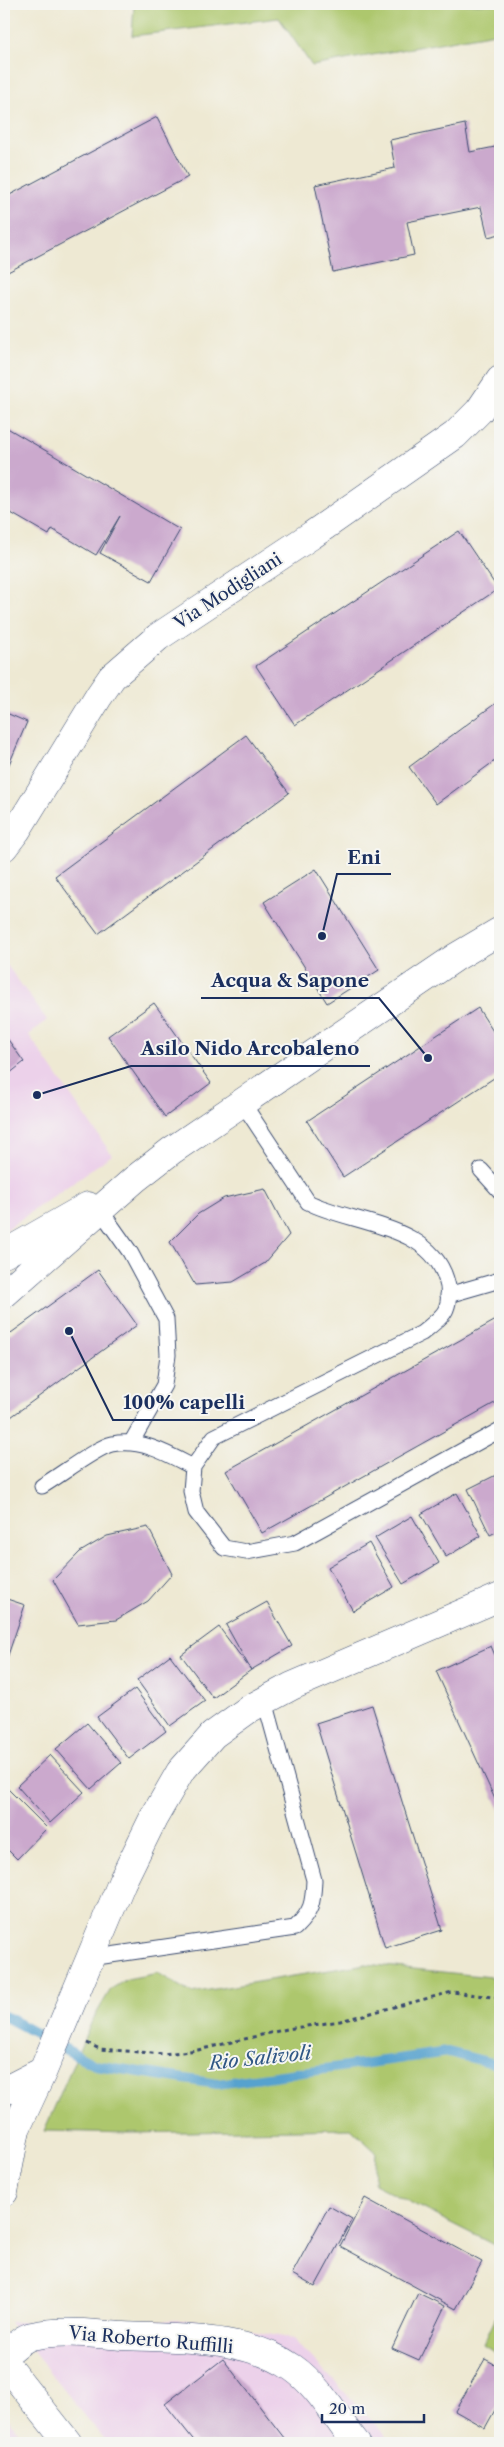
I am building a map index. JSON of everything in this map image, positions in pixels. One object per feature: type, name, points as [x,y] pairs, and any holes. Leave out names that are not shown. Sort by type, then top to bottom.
[{"type":"street","name":"Via Modigliani","points":[[4,847],[17,830],[103,689],[131,658],[158,637],[312,535],[455,435],[479,411],[500,380]]},
{"type":"street","points":[[4,1294],[101,1211],[135,1179],[171,1151],[456,957],[500,931]]},
{"type":"street","points":[[4,1254],[135,1179]]},
{"type":"street","points":[[4,2190],[16,2129],[71,2008],[90,1958],[140,1846],[180,1772],[213,1735],[265,1700],[292,1686],[500,1597]]},
{"type":"street","points":[[4,2091],[44,2068]]},
{"type":"street","name":"Via Roberto Ruffilli","points":[[4,2355],[29,2336],[45,2333],[72,2332],[209,2341],[242,2347],[274,2357],[292,2367],[308,2380],[356,2443]]},
{"type":"street","points":[[4,2362],[68,2443]]},
{"type":"lane","points":[[242,1102],[308,1202],[320,1209],[370,1221],[399,1232],[417,1243],[435,1259],[444,1271],[449,1287],[446,1310],[422,1333],[214,1437],[193,1467],[191,1491],[196,1512],[224,1548],[246,1552],[295,1543],[500,1430]]},
{"type":"lane","points":[[482,1170],[500,1191]]},
{"type":"lane","points":[[101,1211],[130,1252],[166,1319],[168,1355],[164,1384],[131,1443]]},
{"type":"lane","points":[[448,1295],[500,1280]]},
{"type":"lane","points":[[42,1486],[111,1444],[131,1443],[158,1449],[193,1467]]},
{"type":"lane","points":[[90,1958],[295,1928],[308,1915],[313,1904],[314,1880],[265,1700]]},
{"type":"path","points":[[85,2041],[100,2048],[164,2054],[198,2050],[287,2029],[340,2021],[452,1992],[500,1998]]},
{"type":"shaded area","points":[[4,961],[47,1020],[29,1035],[112,1155],[4,1231]]},
{"type":"shaded area","points":[[195,2320],[294,2339],[393,2443],[107,2443],[9,2322]]},
{"type":"shaded area","points":[[4,2414],[27,2443],[4,2443]]},
{"type":"green space","points":[[134,4],[500,4],[500,32],[312,66],[279,18],[132,36]]},
{"type":"green space","points":[[366,1964],[500,1978],[500,2248],[374,2184],[376,2152],[351,2129],[132,2133],[44,2131],[92,2021],[111,1989],[127,1979],[158,1973],[191,1993]]},
{"type":"green space","points":[[500,2308],[500,2355],[483,2344]]},
{"type":"building","points":[[157,117],[188,177],[4,274],[4,198]]},
{"type":"building","points":[[465,124],[470,152],[500,146],[500,234],[488,237],[481,207],[407,222],[414,255],[333,272],[315,185],[395,168],[390,140]]},
{"type":"building","points":[[4,426],[180,530],[151,581],[100,553],[120,516],[96,555],[52,529],[49,535],[4,509]]},
{"type":"building","points":[[459,531],[498,589],[295,725],[256,666]]},
{"type":"building","points":[[500,700],[500,757],[436,804],[409,767]]},
{"type":"building","points":[[4,712],[27,722],[4,776]]},
{"type":"building","points":[[246,735],[289,793],[98,934],[55,876]]},
{"type":"building","points":[[316,869],[379,970],[327,1003],[264,902]]},
{"type":"building","points":[[154,1003],[211,1083],[165,1117],[108,1036]]},
{"type":"building","points":[[478,1008],[500,1042],[500,1074],[343,1177],[307,1121]]},
{"type":"building","points":[[4,1034],[24,1062],[4,1078]]},
{"type":"building","points":[[265,1189],[289,1235],[265,1263],[233,1282],[195,1285],[170,1242],[198,1214],[224,1198]]},
{"type":"building","points":[[98,1270],[137,1325],[4,1422],[4,1338]]},
{"type":"building","points":[[496,1320],[500,1327],[500,1400],[262,1533],[226,1471]]},
{"type":"building","points":[[500,1473],[500,1530],[490,1535],[468,1489]]},
{"type":"building","points":[[457,1493],[481,1536],[446,1557],[421,1514]]},
{"type":"building","points":[[412,1516],[439,1563],[403,1584],[375,1538]]},
{"type":"building","points":[[148,1527],[172,1574],[148,1601],[116,1620],[78,1624],[53,1580],[80,1552],[107,1536]]},
{"type":"building","points":[[369,1543],[394,1587],[353,1611],[328,1567]]},
{"type":"building","points":[[4,1598],[25,1605],[4,1667]]},
{"type":"building","points":[[267,1602],[292,1646],[251,1670],[226,1625]]},
{"type":"building","points":[[219,1627],[251,1670],[213,1698],[181,1655]]},
{"type":"building","points":[[491,1646],[500,1667],[500,1810],[436,1671]]},
{"type":"building","points":[[170,1655],[205,1701],[170,1726],[137,1680]]},
{"type":"building","points":[[135,1689],[166,1731],[129,1759],[97,1717]]},
{"type":"building","points":[[372,1705],[442,1930],[385,1948],[316,1723]]},
{"type":"building","points":[[87,1723],[121,1763],[91,1789],[56,1749]]},
{"type":"building","points":[[50,1755],[84,1792],[50,1823],[17,1786]]},
{"type":"building","points":[[8,1789],[47,1828],[17,1859],[4,1846],[4,1793]]},
{"type":"building","points":[[365,2198],[482,2262],[456,2309],[340,2246]]},
{"type":"building","points":[[329,2206],[352,2219],[315,2287],[292,2274]]},
{"type":"building","points":[[418,2293],[445,2306],[419,2360],[392,2348]]},
{"type":"building","points":[[223,2359],[288,2443],[196,2443],[165,2404]]},
{"type":"building","points":[[485,2359],[500,2367],[500,2401],[485,2428],[455,2411]]},
{"type":"waterway","name":"Rio Salivoli","points":[[4,2016],[95,2065],[217,2084],[448,2052],[500,2065]]},
{"type":"place","name":"Eni","points":[[322,936]]},
{"type":"place","name":"Acqua & Sapone","points":[[428,1058]]},
{"type":"place","name":"Asilo Nido Arcobaleno","points":[[37,1095]]},
{"type":"place","name":"100% capelli","points":[[69,1331]]}]
